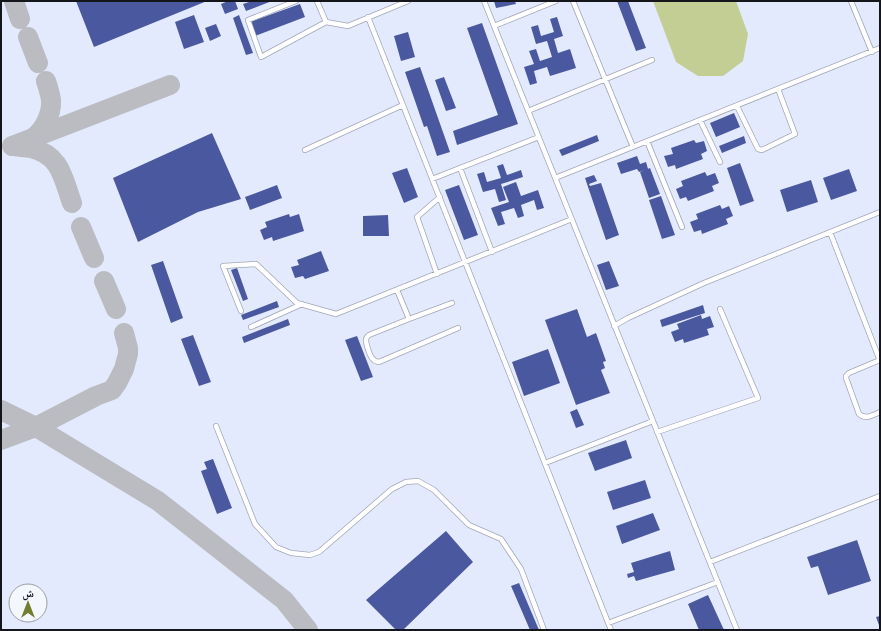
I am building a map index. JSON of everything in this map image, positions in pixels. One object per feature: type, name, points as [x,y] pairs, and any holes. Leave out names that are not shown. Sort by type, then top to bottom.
[{"type":"lane","points":[[296,1],[248,20],[261,57],[326,22],[348,26],[408,1]]},
{"type":"lane","points":[[318,1],[326,22]]},
{"type":"lane","points":[[484,1],[737,630]]},
{"type":"lane","points":[[494,26],[556,1]]},
{"type":"lane","points":[[573,1],[633,147]]},
{"type":"lane","points":[[851,1],[872,52]]},
{"type":"lane","points":[[368,17],[611,630]]},
{"type":"lane","points":[[555,178],[880,48]]},
{"type":"lane","points":[[528,110],[652,60]]},
{"type":"lane","points":[[737,106],[758,149],[762,150],[794,134],[778,89]]},
{"type":"lane","points":[[305,150],[403,105]]},
{"type":"lane","points":[[700,120],[720,162]]},
{"type":"lane","points":[[432,179],[539,138]]},
{"type":"lane","points":[[647,141],[682,226]]},
{"type":"lane","points":[[460,168],[492,252]]},
{"type":"lane","points":[[437,274],[417,217],[440,197]]},
{"type":"lane","points":[[614,326],[628,318],[704,284],[880,212]]},
{"type":"lane","points":[[241,311],[223,266],[256,264],[297,303],[336,314],[572,219]]},
{"type":"lane","points":[[830,232],[880,361],[849,373],[846,378],[859,414],[867,417],[880,412]]},
{"type":"lane","points":[[397,290],[408,319]]},
{"type":"lane","points":[[452,303],[369,335],[367,336],[366,341],[373,359],[379,362],[458,328]]},
{"type":"lane","points":[[251,327],[302,304]]},
{"type":"lane","points":[[657,432],[758,398],[720,309]]},
{"type":"lane","points":[[545,463],[653,421]]},
{"type":"lane","points":[[216,426],[255,524],[276,548],[291,553],[310,555],[319,552],[392,489],[406,482],[418,481],[434,490],[470,525],[501,539],[522,569],[544,630]]},
{"type":"lane","points":[[710,562],[880,496]]},
{"type":"lane","points":[[608,623],[718,582]]},
{"type":"shaded area","points":[[1,1],[880,1],[880,630],[1,630]]},
{"type":"green space","points":[[653,1],[736,1],[748,34],[743,61],[723,76],[698,76],[676,62]]},
{"type":"building","points":[[76,1],[207,1],[94,47]]},
{"type":"building","points":[[228,1],[235,1],[238,9],[225,14],[221,4]]},
{"type":"building","points":[[252,1],[272,1],[246,11],[243,4]]},
{"type":"building","points":[[494,1],[515,1],[516,4],[496,8]]},
{"type":"building","points":[[617,1],[628,1],[646,48],[636,51]]},
{"type":"building","points":[[300,4],[305,17],[255,36],[250,22]]},
{"type":"building","points":[[194,15],[204,42],[184,49],[175,22]]},
{"type":"building","points":[[239,15],[253,53],[246,55],[233,18]]},
{"type":"building","points":[[557,17],[563,36],[554,39],[558,53],[570,49],[576,68],[550,76],[547,67],[534,71],[537,83],[530,85],[524,67],[534,64],[529,51],[536,49],[540,61],[552,57],[547,41],[536,44],[531,27],[538,25],[541,36],[554,32],[550,19]]},
{"type":"building","points":[[482,23],[518,124],[457,145],[453,131],[498,115],[467,28]]},
{"type":"building","points":[[216,24],[221,36],[210,41],[205,28]]},
{"type":"building","points":[[408,32],[415,57],[401,61],[394,36]]},
{"type":"building","points":[[420,67],[450,152],[437,156],[427,126],[424,127],[405,72]]},
{"type":"building","points":[[444,77],[456,108],[446,111],[435,80]]},
{"type":"building","points":[[734,113],[740,127],[716,137],[710,123]]},
{"type":"building","points":[[212,133],[241,199],[198,212],[138,242],[113,178]]},
{"type":"building","points":[[597,135],[599,141],[562,156],[559,150]]},
{"type":"building","points":[[744,136],[746,143],[722,153],[719,146]]},
{"type":"building","points":[[694,140],[696,143],[704,141],[707,151],[701,154],[703,159],[676,169],[675,165],[668,167],[664,156],[673,154],[671,148]]},
{"type":"building","points":[[637,156],[640,164],[646,162],[648,169],[639,172],[637,169],[621,174],[617,163]]},
{"type":"building","points":[[740,163],[754,201],[740,206],[727,168]]},
{"type":"building","points":[[503,164],[507,175],[521,170],[523,177],[501,184],[506,200],[499,202],[495,189],[483,192],[477,174],[484,172],[487,182],[501,178],[497,166]]},
{"type":"building","points":[[407,168],[418,197],[404,203],[392,173]]},
{"type":"building","points":[[650,168],[660,194],[649,198],[640,172]]},
{"type":"building","points":[[849,169],[857,191],[831,200],[823,178]]},
{"type":"building","points":[[705,172],[707,176],[715,173],[719,183],[712,186],[714,191],[688,201],[686,197],[680,199],[676,189],[683,186],[681,181]]},
{"type":"building","points":[[594,175],[597,181],[589,184],[590,186],[601,183],[619,235],[606,240],[585,178]]},
{"type":"building","points":[[811,180],[818,202],[787,212],[780,190]]},
{"type":"building","points":[[516,182],[521,196],[538,190],[544,208],[537,210],[534,200],[521,205],[524,216],[518,218],[514,208],[501,212],[505,224],[498,226],[491,208],[509,202],[503,187]]},
{"type":"building","points":[[277,185],[282,198],[250,210],[245,197]]},
{"type":"building","points":[[459,185],[478,235],[464,240],[445,190]]},
{"type":"building","points":[[661,196],[675,235],[662,239],[649,200]]},
{"type":"building","points":[[720,205],[722,209],[729,206],[733,216],[726,219],[728,224],[702,234],[701,230],[694,232],[690,222],[698,219],[696,214]]},
{"type":"building","points":[[289,214],[290,217],[299,214],[304,231],[273,241],[272,237],[264,240],[260,230],[267,227],[265,222]]},
{"type":"building","points":[[388,215],[389,236],[363,236],[363,216]]},
{"type":"building","points":[[321,251],[329,271],[305,279],[303,276],[295,278],[291,267],[299,265],[297,260]]},
{"type":"building","points":[[163,261],[183,318],[171,323],[151,265]]},
{"type":"building","points":[[609,261],[619,286],[606,290],[597,265]]},
{"type":"building","points":[[237,268],[248,299],[243,301],[231,270]]},
{"type":"building","points":[[277,301],[279,307],[243,320],[241,315]]},
{"type":"building","points":[[703,305],[705,313],[662,327],[660,320]]},
{"type":"building","points":[[577,309],[587,337],[596,333],[606,361],[603,362],[605,368],[601,370],[610,393],[576,405],[545,320]]},
{"type":"building","points":[[701,315],[702,319],[710,316],[714,327],[707,329],[709,335],[684,343],[683,339],[675,342],[671,332],[679,329],[677,324]]},
{"type":"building","points":[[288,319],[290,325],[244,343],[242,337]]},
{"type":"building","points":[[193,335],[211,382],[199,386],[181,339]]},
{"type":"building","points":[[357,336],[373,377],[361,381],[345,340]]},
{"type":"building","points":[[548,349],[560,383],[524,396],[512,362]]},
{"type":"building","points":[[577,409],[584,425],[576,428],[570,412]]},
{"type":"building","points":[[626,440],[632,458],[595,471],[588,453]]},
{"type":"building","points":[[213,459],[232,508],[217,514],[201,471],[207,469],[204,462]]},
{"type":"building","points":[[645,480],[651,498],[613,510],[607,492]]},
{"type":"building","points":[[653,513],[660,530],[622,544],[616,526]]},
{"type":"building","points":[[446,531],[473,562],[403,630],[396,630],[366,600]]},
{"type":"building","points":[[857,540],[871,581],[828,595],[818,566],[811,568],[807,557]]},
{"type":"building","points":[[670,551],[675,570],[636,581],[634,576],[628,578],[627,574],[634,572],[631,563]]},
{"type":"building","points":[[519,583],[539,630],[530,630],[511,586]]},
{"type":"building","points":[[708,595],[724,630],[699,630],[688,604]]},
{"type":"building","points":[[880,616],[880,628],[876,617]]},
{"type":"taxiway","points":[[14,1],[20,19]]},
{"type":"taxiway","points":[[28,37],[38,63]]},
{"type":"taxiway","points":[[33,138],[41,131],[49,116],[51,100],[46,81]]},
{"type":"taxiway","points":[[12,146],[170,85]]},
{"type":"taxiway","points":[[12,146],[31,148],[41,151],[49,156],[55,162],[63,176],[72,203]]},
{"type":"taxiway","points":[[81,227],[94,258]]},
{"type":"taxiway","points":[[104,281],[116,309]]},
{"type":"taxiway","points":[[1,440],[36,427],[96,396],[112,390],[124,369],[128,354],[124,333]]},
{"type":"taxiway","points":[[1,410],[36,427],[158,501],[284,600],[308,630]]}]
